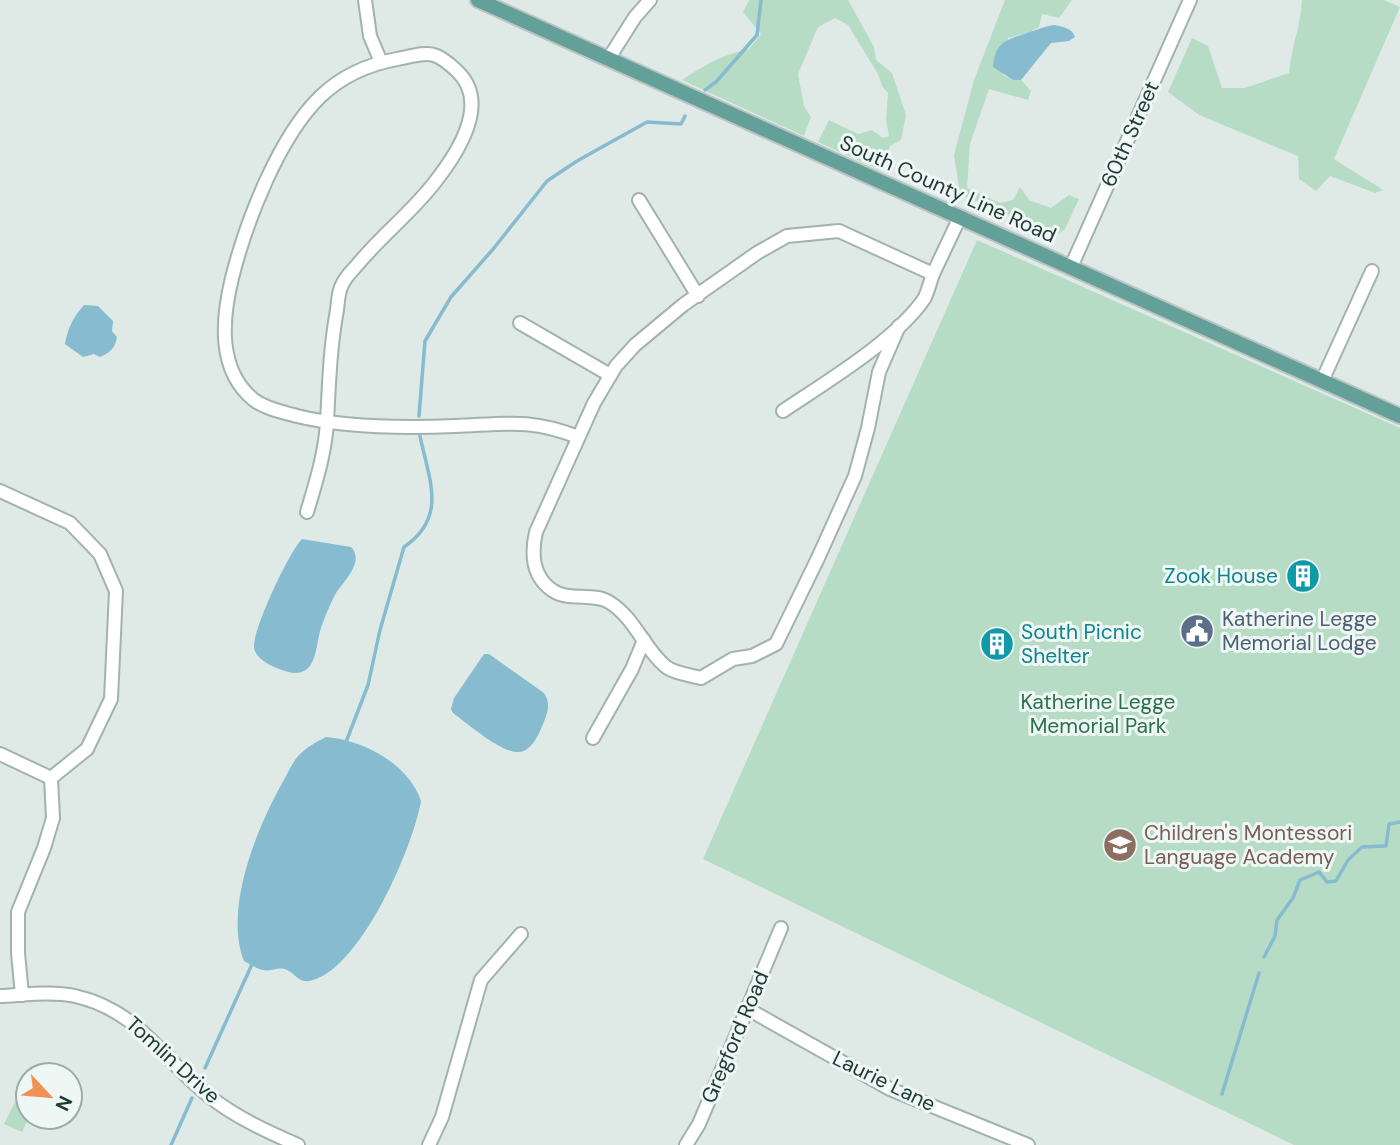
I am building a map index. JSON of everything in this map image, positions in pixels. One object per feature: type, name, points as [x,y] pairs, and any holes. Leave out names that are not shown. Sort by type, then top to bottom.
[{"type":"main road","name":"South County Line Road","points":[[478,0],[1400,416]]},
{"type":"street","points":[[365,0],[370,36],[381,62]]},
{"type":"street","points":[[609,58],[635,16],[650,0]]},
{"type":"street","name":"60th Street","points":[[1071,267],[1190,0]]},
{"type":"street","points":[[307,512],[323,459],[327,422],[330,346],[341,285],[370,250],[430,188],[454,157],[468,125],[471,94],[463,76],[443,57],[426,54],[381,62],[347,76],[321,96],[296,126],[274,165],[251,216],[237,255],[228,292],[224,340],[229,366],[241,387],[257,402],[327,422],[452,426],[517,422],[552,426],[578,437]]},
{"type":"street","points":[[639,200],[698,296]]},
{"type":"street","points":[[783,411],[855,363],[899,326],[925,298],[933,274],[960,217]]},
{"type":"street","points":[[899,326],[879,372],[855,476],[776,644],[752,656],[733,659],[701,678],[667,667],[633,622],[607,600],[571,597],[552,590],[534,567],[532,550],[536,532],[578,437],[610,375],[635,345],[683,306],[757,253],[787,236],[810,233],[839,231],[933,274]]},
{"type":"street","points":[[1322,381],[1372,271]]},
{"type":"street","points":[[520,323],[610,375]]},
{"type":"street","points":[[855,363],[879,372]]},
{"type":"street","points":[[0,491],[70,523],[100,554],[116,590],[111,699],[87,749],[52,784],[52,818],[47,838],[18,912],[22,995]]},
{"type":"street","points":[[593,738],[632,669],[644,640]]},
{"type":"street","points":[[0,754],[52,784]]},
{"type":"street","name":"Gregford Road","points":[[686,1145],[699,1124],[781,928]]},
{"type":"street","points":[[429,1145],[442,1117],[481,980],[521,934]]},
{"type":"street","name":"Tomlin Drive","points":[[0,996],[72,995],[96,1002],[124,1016],[146,1033],[210,1097],[267,1131],[298,1145]]},
{"type":"street","name":"Laurie Lane","points":[[746,1009],[890,1088],[995,1139],[1028,1145]]},
{"type":"green space","points":[[749,0],[848,0],[874,47],[876,60],[892,73],[906,115],[901,140],[890,146],[881,171],[818,142],[829,120],[858,134],[872,130],[883,138],[889,136],[886,120],[888,93],[848,25],[835,18],[818,27],[798,74],[804,106],[811,117],[804,136],[682,80],[714,61],[749,49],[761,34],[743,12]]},
{"type":"green space","points":[[1005,0],[1072,0],[1059,18],[1042,14],[1039,27],[1008,38],[1003,75],[1013,80],[1021,80],[1031,91],[1028,100],[989,89],[970,144],[967,188],[1000,203],[1013,200],[1020,187],[1029,200],[1051,208],[1069,195],[1079,199],[1065,229],[1057,235],[960,194],[954,155],[974,80]]},
{"type":"green space","points":[[1302,0],[1384,0],[1400,7],[1334,159],[1383,190],[1375,193],[1330,176],[1316,191],[1299,179],[1298,156],[1199,115],[1168,92],[1192,38],[1208,46],[1222,88],[1245,88],[1289,73]]},
{"type":"green space","name":"Katherine Legge Memorial Park","points":[[977,240],[1400,428],[1400,1145],[1294,1145],[703,859]]},
{"type":"green space","points":[[14,1104],[14,1128],[4,1124]]},
{"type":"water","points":[[1055,25],[1069,30],[1075,37],[1069,41],[1051,43],[1021,80],[1013,80],[993,67],[996,52],[1003,43]]},
{"type":"water","points":[[84,305],[98,306],[113,321],[112,331],[117,337],[115,344],[100,357],[94,354],[83,357],[65,344],[72,323]]},
{"type":"water","points":[[302,539],[351,547],[356,558],[352,571],[328,610],[313,661],[304,671],[294,673],[264,662],[254,647],[259,624],[273,591]]},
{"type":"water","points":[[484,654],[489,654],[544,693],[548,701],[541,728],[524,751],[512,751],[494,743],[451,709],[454,698]]},
{"type":"water","points":[[326,737],[355,743],[382,756],[406,775],[421,801],[408,846],[367,929],[349,953],[331,970],[313,980],[304,981],[285,969],[263,970],[244,961],[239,941],[240,896],[245,872],[261,826],[291,766],[299,755]]},
{"type":"waterway","points":[[705,90],[716,82],[757,35],[761,0]]},
{"type":"waterway","points":[[419,416],[425,341],[451,297],[547,181],[647,122],[681,124],[685,116]]},
{"type":"waterway","points":[[346,742],[368,685],[380,630],[404,547],[418,535],[431,510],[430,483],[420,436]]},
{"type":"waterway","points":[[1264,957],[1275,936],[1277,920],[1293,898],[1300,880],[1319,872],[1327,882],[1336,881],[1348,860],[1362,847],[1386,846],[1389,824],[1400,822]]},
{"type":"waterway","points":[[205,1068],[253,962]]},
{"type":"waterway","points":[[1222,1094],[1259,973]]},
{"type":"waterway","points":[[171,1145],[192,1098]]},
{"type":"place","name":"Zook House","points":[[1303,576]]},
{"type":"place","name":"Katherine Legge Memorial Lodge","points":[[1197,631]]},
{"type":"place","name":"South Picnic Shelter","points":[[997,644]]},
{"type":"place","name":"Children's Montessori Language Academy","points":[[1120,845]]}]
